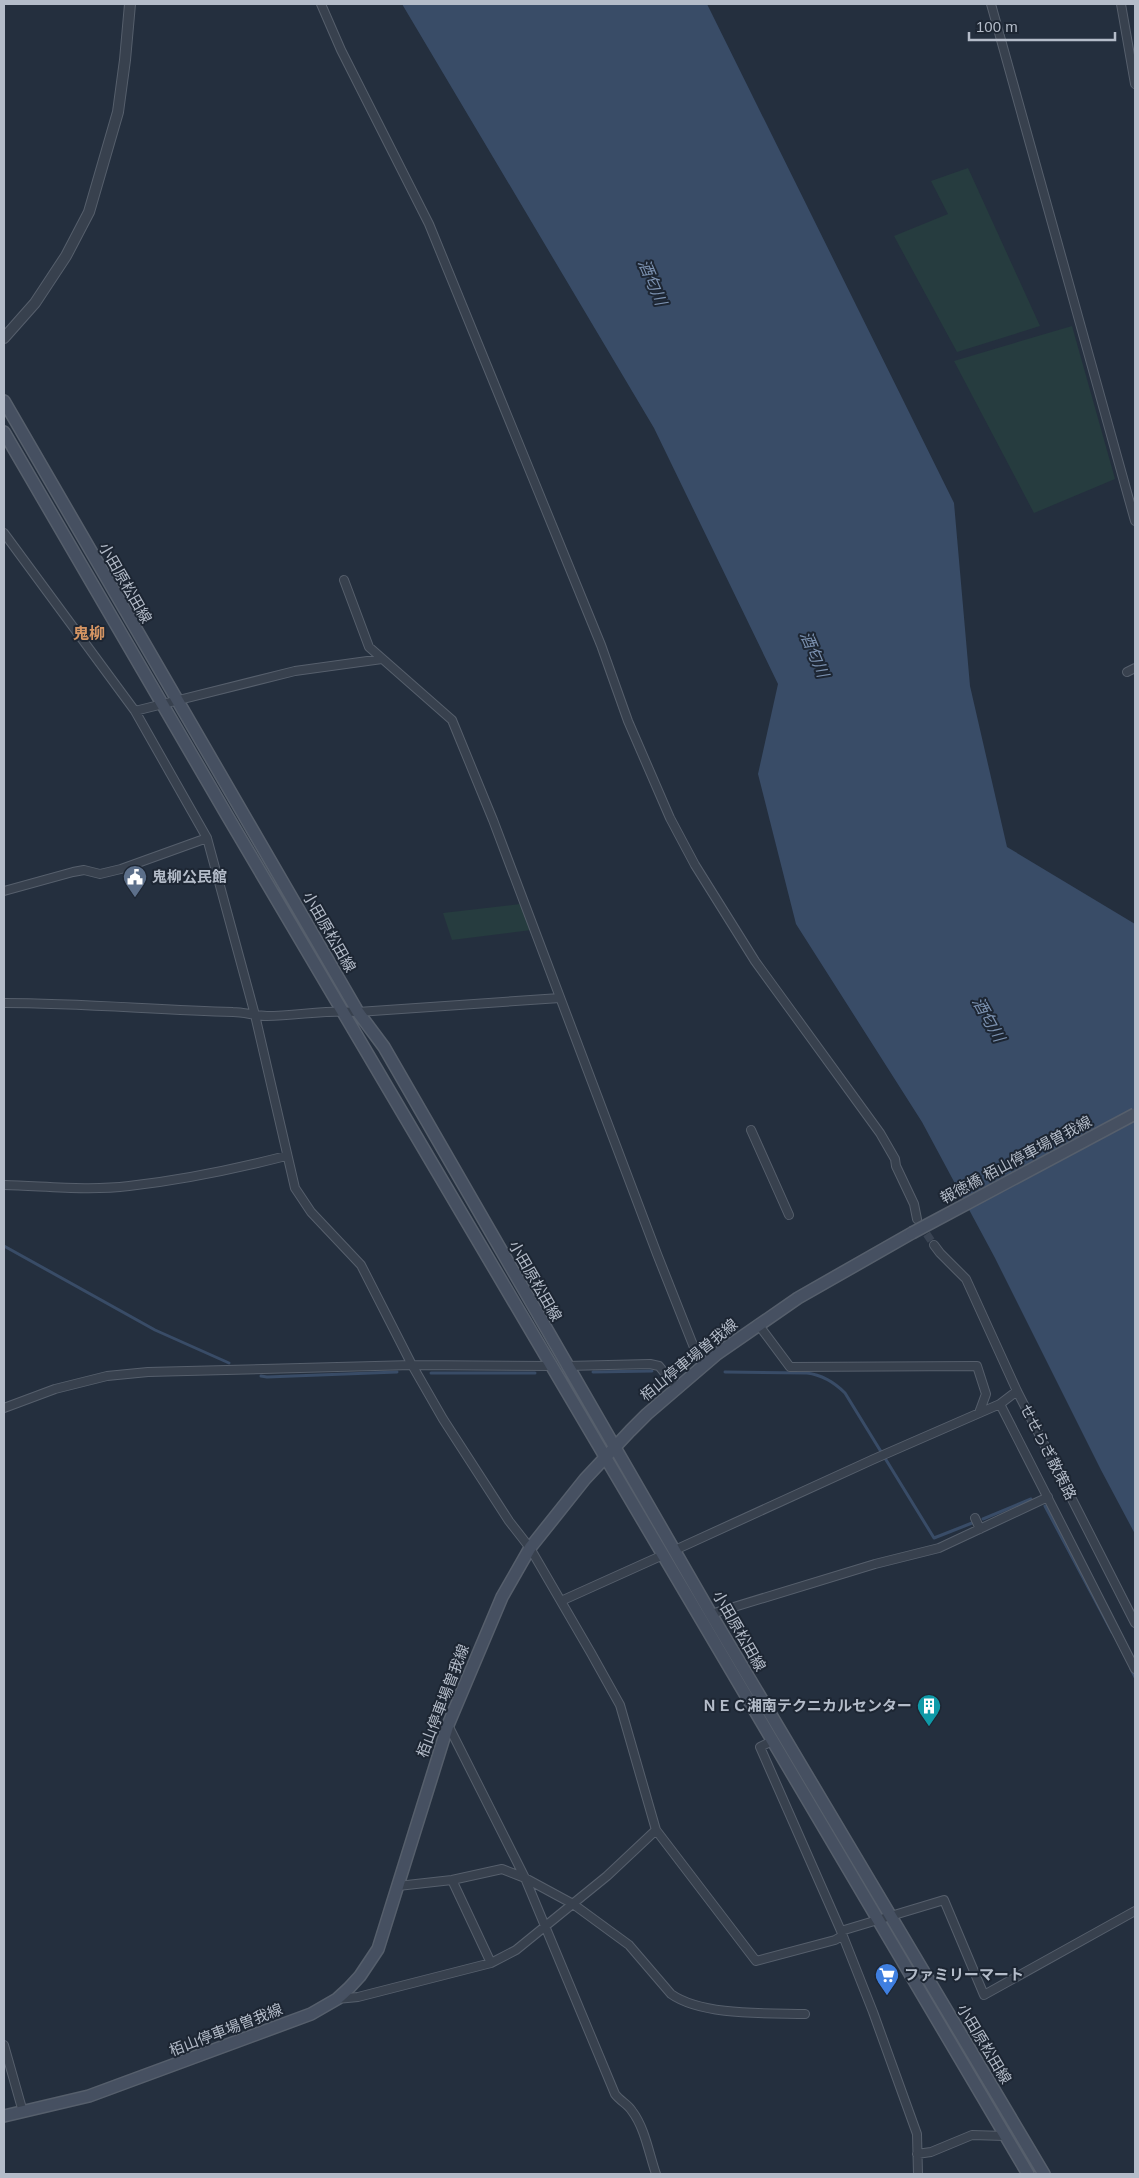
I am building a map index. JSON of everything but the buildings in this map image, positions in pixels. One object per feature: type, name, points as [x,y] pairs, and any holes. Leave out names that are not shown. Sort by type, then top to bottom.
[{"type":"main road","name":"小田原松田線","points":[[4,401],[358,1012],[384,1047],[711,1614],[1044,2174]]},
{"type":"main road","name":"小田原松田線","points":[[4,432],[342,1011],[1028,2174]]},
{"type":"main road","name":"報徳橋 栢山停車場曽我線","points":[[912,1233],[1135,1114]]},
{"type":"main road","name":"栢山停車場曽我線","points":[[4,2116],[89,2096],[311,2014],[337,1999],[360,1976],[378,1948],[448,1725],[502,1597],[530,1548],[585,1479],[615,1447],[647,1414],[704,1366],[758,1324],[819,1284],[912,1233]]},
{"type":"street","points":[[4,338],[35,303],[66,256],[89,212],[118,112],[130,4]]},
{"type":"street","points":[[321,4],[429,224],[601,645],[628,720],[670,818],[695,865],[740,939],[880,1134],[895,1159],[896,1166],[914,1204],[917,1219]]},
{"type":"street","points":[[991,4],[1135,521]]},
{"type":"street","points":[[1121,4],[1135,84]]},
{"type":"street","points":[[4,533],[135,711],[207,838],[255,1015],[286,1156],[295,1188],[311,1212],[361,1265],[412,1365],[448,1427],[509,1521],[530,1548],[620,1705],[656,1830],[756,1961],[877,1920],[944,1900],[984,1995],[1135,1910]]},
{"type":"street","points":[[344,580],[369,647],[452,720],[493,820],[657,1254],[704,1366]]},
{"type":"street","points":[[135,711],[295,670],[382,659]]},
{"type":"street","points":[[1127,672],[1135,668]]},
{"type":"street","points":[[4,891],[73,872],[84,870],[100,874],[121,869],[207,838]]},
{"type":"street","points":[[4,1003],[78,1004],[157,1010],[246,1012],[265,1016],[342,1011],[358,1012],[560,998]]},
{"type":"street","points":[[751,1130],[789,1215]]},
{"type":"street","points":[[4,1184],[84,1189],[128,1187],[236,1168],[286,1156]]},
{"type":"street","name":"せせらぎ散策路","points":[[934,1245],[966,1279],[1017,1392],[1135,1623]]},
{"type":"street","points":[[758,1324],[790,1367],[977,1366],[986,1394],[979,1413]]},
{"type":"street","points":[[567,1366],[650,1364],[660,1366],[680,1386]]},
{"type":"street","points":[[4,1408],[56,1388],[107,1376],[148,1372],[412,1365],[551,1366]]},
{"type":"street","points":[[675,1550],[1000,1404],[1017,1392]]},
{"type":"street","points":[[1000,1404],[1025,1462],[1048,1497],[1135,1669]]},
{"type":"street","points":[[711,1614],[875,1564],[939,1548],[1048,1497]]},
{"type":"street","points":[[975,1518],[980,1529]]},
{"type":"street","points":[[561,1601],[663,1555]]},
{"type":"street","points":[[448,1725],[525,1878],[615,2094],[622,2103],[631,2108],[656,2174]]},
{"type":"street","points":[[772,1741],[760,1747],[841,1933],[873,2012],[917,2134],[918,2174]]},
{"type":"street","points":[[337,1999],[358,1997],[491,1963],[516,1950],[607,1876],[656,1830]]},
{"type":"street","points":[[398,1886],[452,1880],[502,1869],[525,1878],[573,1904],[629,1946],[677,1999],[699,2007],[750,2012],[805,2014]]},
{"type":"street","points":[[452,1880],[491,1963]]},
{"type":"street","points":[[4,2045],[24,2112]]},
{"type":"street","points":[[917,2154],[931,2152],[972,2135],[1005,2136]]},
{"type":"green space","points":[[968,168],[1040,326],[957,352],[894,236],[948,214],[931,181]]},
{"type":"green space","points":[[1072,326],[1115,479],[1034,513],[954,361]]},
{"type":"green space","points":[[520,904],[531,930],[452,940],[443,913]]},
{"type":"water","name":"酒匂川","points":[[402,4],[707,4],[954,503],[970,686],[1007,847],[1135,924],[1135,1534],[995,1258],[922,1122],[796,924],[758,774],[778,684],[654,428]]},
{"type":"waterway","points":[[4,1246],[155,1330],[229,1363]]},
{"type":"waterway","points":[[593,1372],[652,1371]]},
{"type":"waterway","points":[[261,1376],[397,1372]]},
{"type":"waterway","points":[[725,1372],[807,1373],[818,1375],[832,1382],[845,1393],[934,1538],[972,1523]]},
{"type":"waterway","points":[[431,1373],[535,1373]]},
{"type":"waterway","points":[[983,1519],[1031,1499]]},
{"type":"waterway","points":[[1045,1506],[1112,1632]]},
{"type":"waterway","points":[[1131,1669],[1135,1677]]},
{"type":"tunnel","points":[[920,1224],[934,1245]]},
{"type":"place","name":"鬼柳公民館","points":[[135,898]]},
{"type":"place","name":"ＮＥＣ湘南テクニカルセンター","points":[[929,1727]]},
{"type":"place","name":"ファミリーマート","points":[[887,1996]]},
{"type":"district","name":"鬼柳","points":[[89,633]]}]
